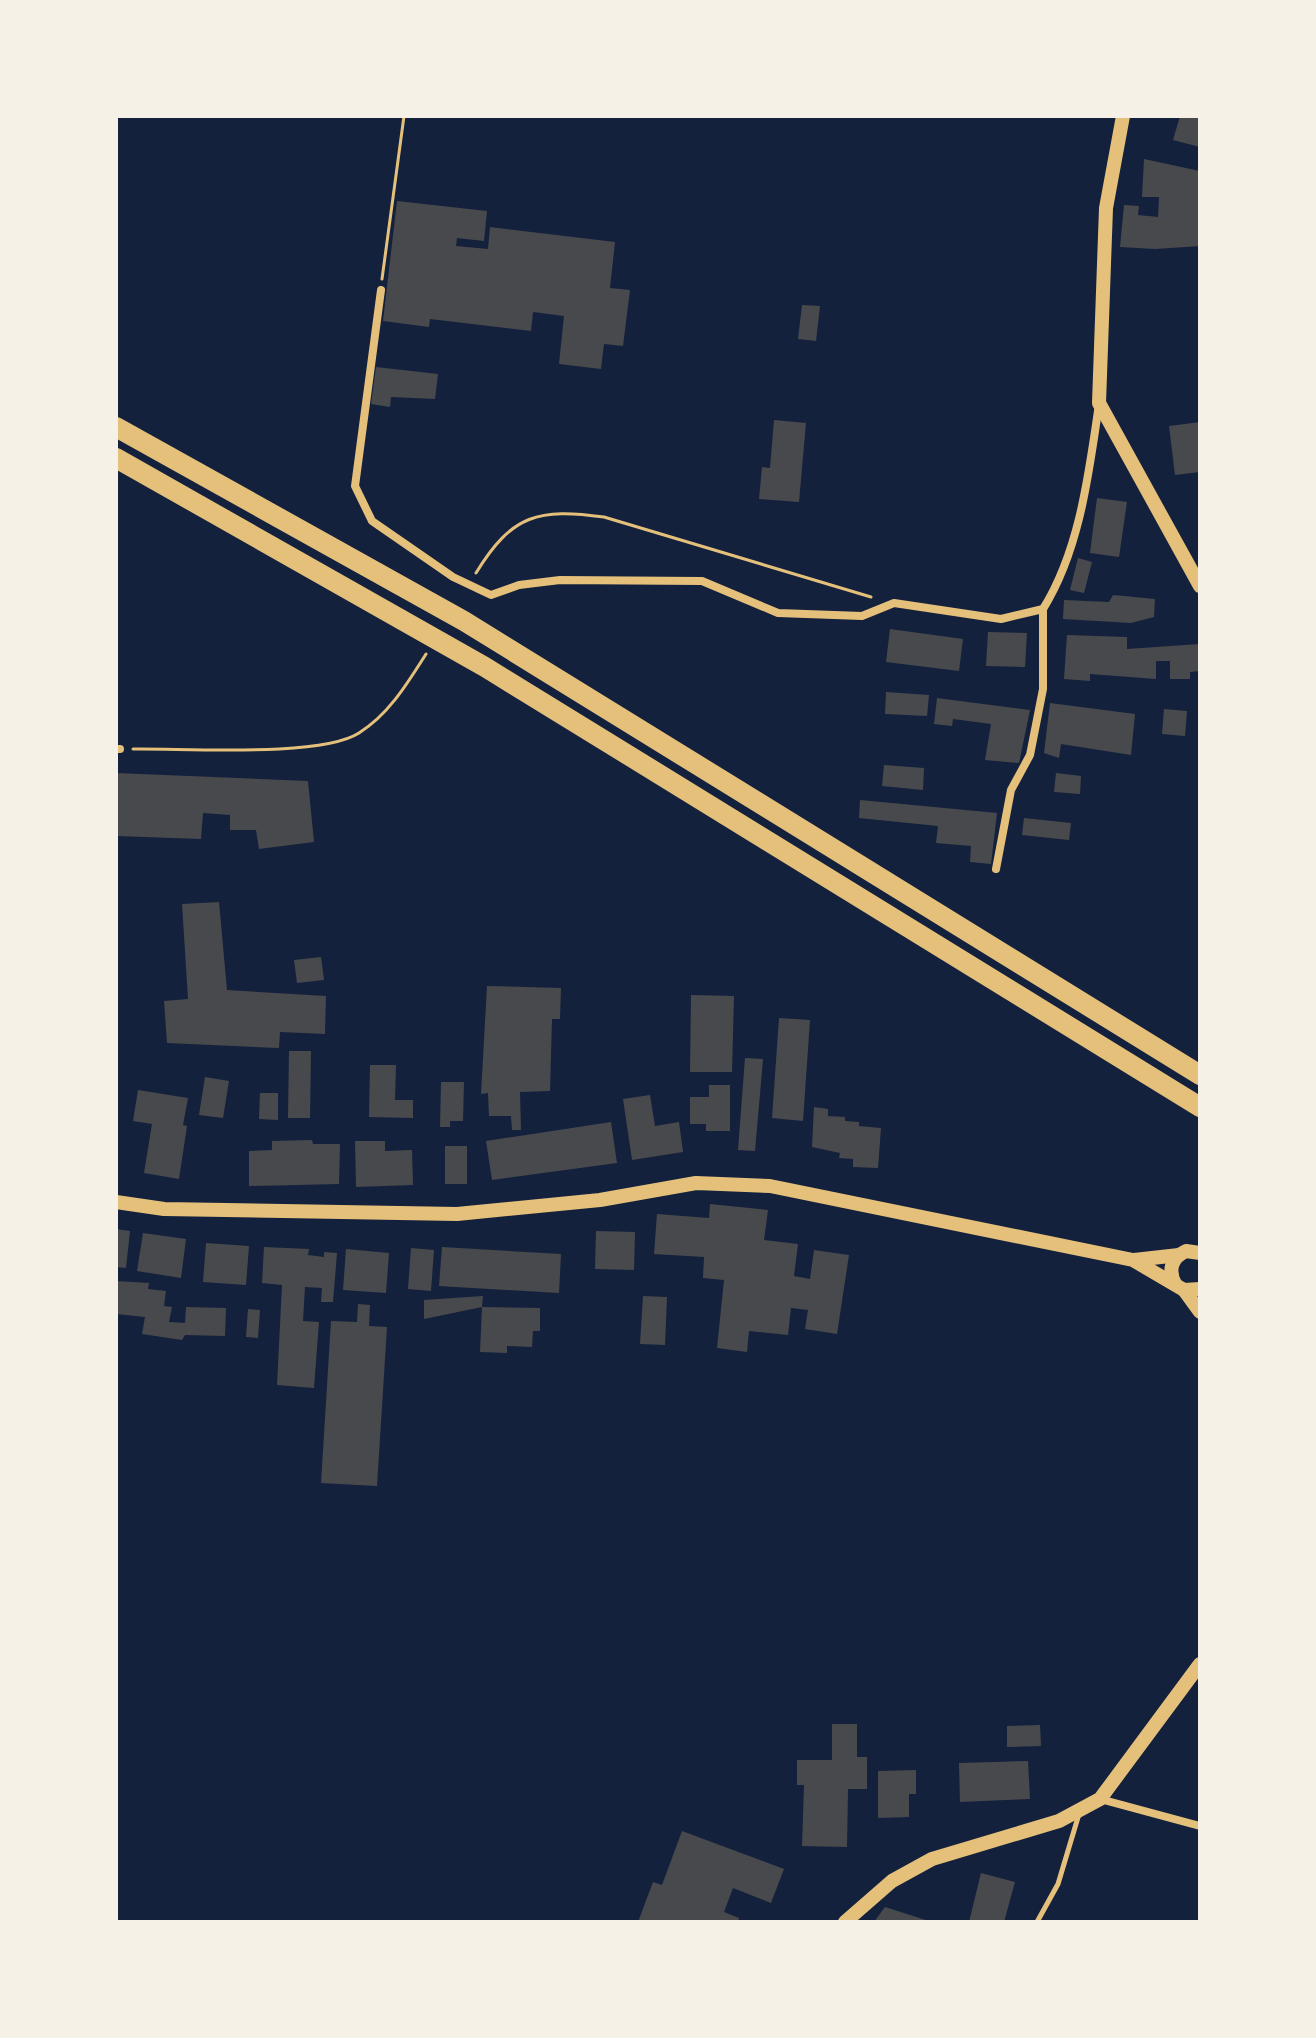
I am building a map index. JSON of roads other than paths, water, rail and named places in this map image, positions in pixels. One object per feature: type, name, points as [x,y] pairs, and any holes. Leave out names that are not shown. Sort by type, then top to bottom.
[{"type":"highway","points":[[116,427],[464,621],[1200,1075]]},
{"type":"highway","points":[[116,458],[485,667],[1200,1107]]},
{"type":"street","points":[[996,869],[1011,790],[1030,755],[1043,689],[1043,609],[1059,583],[1089,475],[1099,403],[1106,208],[1123,116]]},
{"type":"street","points":[[381,290],[355,486],[372,521],[453,577],[491,595],[519,585],[560,580],[702,581],[778,613],[862,616],[894,603],[1001,619],[1043,609]]},
{"type":"street","points":[[1099,403],[1200,586]]},
{"type":"street","points":[[116,1202],[164,1209],[457,1214],[600,1200],[696,1183],[770,1186],[1133,1260],[1180,1287],[1200,1289]]},
{"type":"street","points":[[1200,1238],[1171,1272],[1200,1312]]},
{"type":"street","points":[[1133,1260],[1188,1253]]},
{"type":"street","points":[[845,1922],[892,1881],[932,1859],[1079,1813],[1100,1799],[1200,1664]]},
{"type":"street","points":[[1100,1799],[1200,1826]]},
{"type":"lane","points":[[1037,1922],[1058,1884],[1079,1813]]}]
